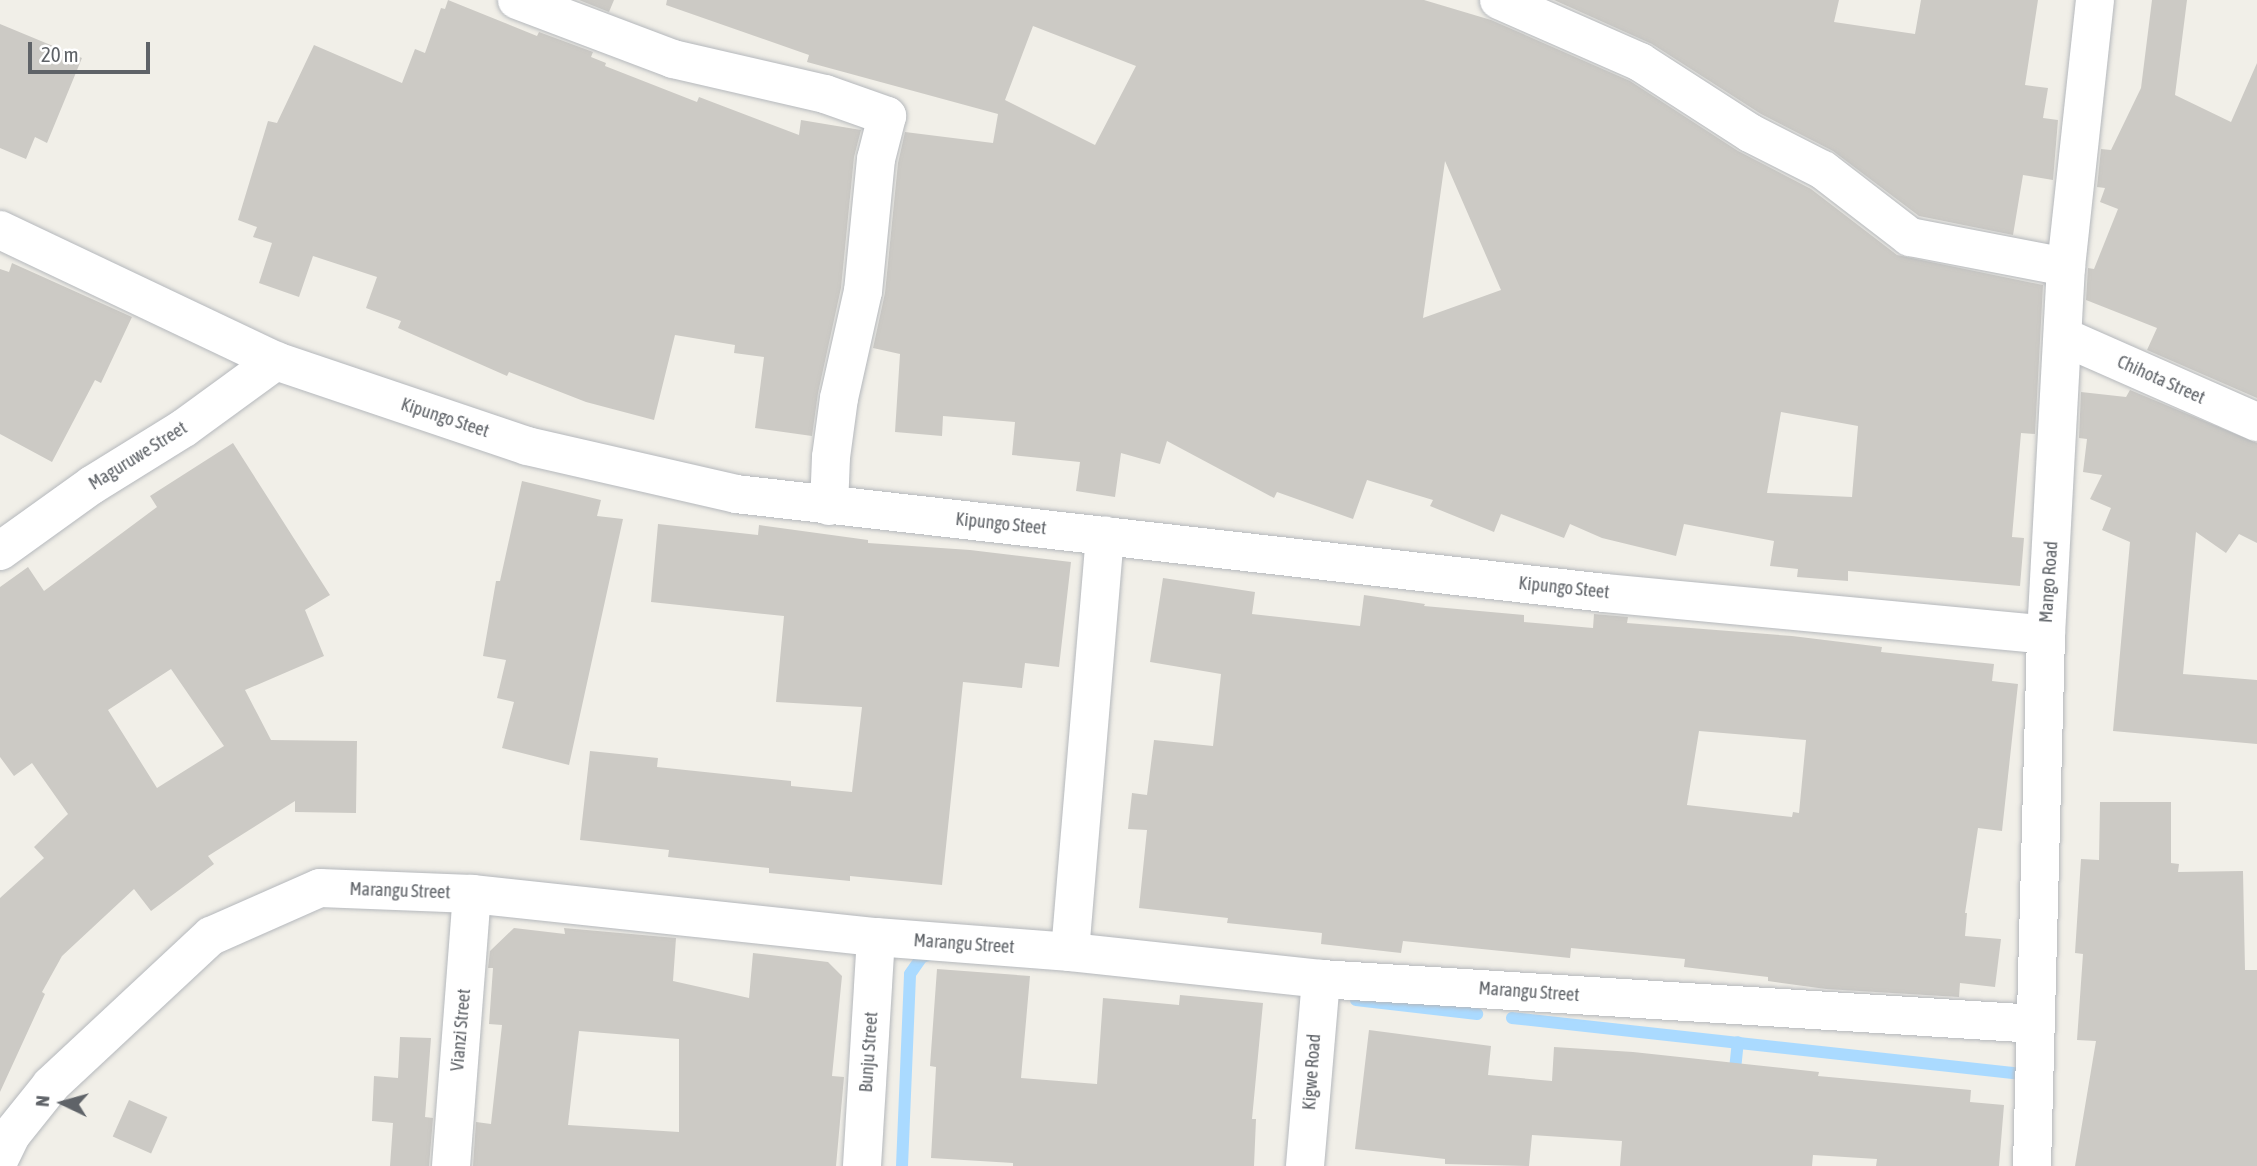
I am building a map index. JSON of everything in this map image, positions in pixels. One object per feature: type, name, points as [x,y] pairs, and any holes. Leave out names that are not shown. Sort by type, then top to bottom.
[{"type":"street","points":[[517,0],[673,59],[825,94],[887,116],[876,159],[863,291],[839,398],[831,457],[829,506]]},
{"type":"street","points":[[1499,0],[1640,62],[1750,133],[1823,170],[1910,237],[2066,267]]},
{"type":"street","name":"Mango Road","points":[[2032,1166],[2046,635],[2066,267],[2095,0]]},
{"type":"street","name":"Kipungo Steet","points":[[0,230],[276,361],[527,446],[736,494],[1605,593],[2046,635]]},
{"type":"street","name":"Chihota Street","points":[[2064,337],[2257,422]]},
{"type":"street","name":"Maguruwe Street","points":[[0,551],[92,485],[184,428],[276,361]]},
{"type":"street","points":[[1070,952],[1105,535]]},
{"type":"street","name":"Marangu Street","points":[[0,1158],[11,1135],[51,1085],[211,936],[320,888],[472,894],[876,937],[1070,952],[1321,979],[2036,1024]]},
{"type":"street","name":"Vianzi Street","points":[[450,1166],[472,894]]},
{"type":"street","name":"Bunju Street","points":[[862,1166],[876,937]]},
{"type":"street","name":"Kigwe Road","points":[[1305,1166],[1321,979]]},
{"type":"building","points":[[448,0],[537,36],[539,32],[593,52],[591,57],[606,63],[605,66],[697,102],[699,97],[799,135],[801,120],[861,130],[854,157],[841,288],[818,393],[812,436],[755,428],[764,357],[734,353],[735,345],[675,335],[654,420],[586,402],[509,372],[507,376],[398,328],[401,321],[366,308],[377,277],[313,256],[299,297],[259,283],[272,243],[253,237],[257,227],[238,220],[268,121],[277,123],[314,45],[402,83],[415,49],[425,53],[441,8],[445,9]]},
{"type":"building","points":[[579,0],[614,0],[609,12]]},
{"type":"building","points":[[667,0],[1424,0],[1491,20],[1630,81],[1738,151],[1811,189],[1897,255],[2043,285],[2035,434],[2021,433],[2012,537],[2024,538],[2020,586],[1848,571],[1848,581],[1797,577],[1798,569],[1770,566],[1774,541],[1684,524],[1676,556],[1602,538],[1570,524],[1564,538],[1501,514],[1494,532],[1430,506],[1433,500],[1367,480],[1353,519],[1277,492],[1274,498],[1167,441],[1160,464],[1121,453],[1115,497],[1076,491],[1080,462],[1012,455],[1015,422],[943,416],[942,436],[895,432],[900,354],[873,348],[885,293],[898,163],[905,132],[993,143],[998,114],[807,62],[809,55],[666,5]],"holes":[[[1033,26],[1136,66],[1095,145],[1005,100]],[[1445,161],[1501,290],[1423,318]],[[1781,412],[1858,426],[1852,497],[1767,493]]]},
{"type":"building","points":[[1554,0],[1839,0],[1834,22],[1915,34],[1921,0],[2038,0],[2025,85],[2048,88],[2043,118],[2058,120],[2053,180],[2023,175],[2013,235],[1919,216],[1833,151],[1761,114],[1652,44]]},
{"type":"building","points":[[2152,0],[2187,0],[2175,95],[2231,122],[2257,63],[2257,398],[2147,350],[2157,328],[2086,300],[2088,268],[2094,269],[2118,209],[2100,202],[2105,188],[2097,187],[2101,149],[2111,150],[2141,88]]},
{"type":"building","points":[[0,24],[82,58],[47,143],[35,137],[26,159],[0,148]]},
{"type":"building","points":[[12,263],[132,317],[101,383],[95,380],[52,462],[0,434],[0,269],[9,272]]},
{"type":"building","points":[[2130,390],[2257,443],[2257,543],[2239,534],[2226,553],[2196,532],[2183,674],[2257,680],[2257,744],[2113,731],[2130,542],[2102,530],[2111,508],[2090,499],[2102,475],[2083,472],[2087,439],[2079,438],[2081,392],[2126,397]]},
{"type":"building","points":[[233,443],[330,595],[305,610],[324,656],[245,690],[271,740],[357,741],[356,813],[295,812],[295,801],[208,856],[214,864],[151,911],[134,889],[62,956],[42,992],[45,994],[0,1092],[0,898],[44,858],[34,847],[68,814],[32,763],[14,776],[0,757],[0,587],[28,567],[44,591],[157,507],[150,496]],"holes":[[[171,669],[224,746],[157,788],[108,710]]]},
{"type":"building","points":[[522,481],[601,500],[597,516],[623,519],[569,765],[502,748],[514,702],[497,698],[506,660],[483,656],[496,581],[500,581]]},
{"type":"building","points":[[658,524],[758,535],[759,525],[868,540],[868,543],[970,550],[1071,562],[1059,667],[1025,663],[1022,688],[963,682],[942,885],[850,876],[850,881],[769,873],[769,868],[668,857],[669,850],[580,840],[590,751],[658,758],[657,767],[791,781],[791,786],[852,792],[862,707],[776,702],[784,616],[651,602]]},
{"type":"building","points":[[1163,578],[1255,592],[1252,614],[1360,626],[1364,595],[1425,604],[1424,606],[1524,615],[1524,622],[1593,628],[1594,614],[1628,617],[1627,623],[1792,636],[1882,647],[1881,652],[1994,664],[1992,681],[2018,684],[2002,831],[1978,828],[1965,913],[1965,936],[2001,939],[1995,987],[1960,983],[1959,997],[1826,989],[1768,981],[1768,977],[1684,967],[1685,959],[1571,948],[1570,958],[1403,941],[1401,953],[1321,944],[1322,933],[1227,923],[1228,918],[1139,908],[1147,830],[1128,829],[1132,793],[1147,795],[1154,740],[1213,746],[1221,674],[1150,662]],"holes":[[[1699,731],[1806,740],[1799,813],[1793,812],[1792,817],[1687,805]]]},
{"type":"building","points":[[2100,802],[2171,802],[2171,863],[2179,864],[2178,872],[2243,871],[2245,970],[2257,970],[2257,1166],[2075,1166],[2096,1041],[2077,1040],[2083,954],[2075,953],[2081,859],[2099,860]]},
{"type":"building","points":[[514,928],[565,934],[564,928],[676,938],[673,981],[749,998],[753,953],[828,962],[842,976],[832,1076],[844,1077],[836,1166],[473,1166],[476,1122],[491,1124],[502,1025],[489,1024],[493,968],[488,968],[490,951]],"holes":[[[579,1031],[679,1039],[679,1132],[568,1125]]]},
{"type":"building","points":[[937,969],[1030,976],[1021,1078],[1097,1084],[1103,998],[1179,1005],[1180,995],[1263,1003],[1252,1119],[1256,1119],[1254,1166],[1013,1166],[1013,1163],[931,1158],[936,1067],[930,1066]]},
{"type":"building","points":[[1369,1030],[1491,1046],[1488,1075],[1552,1081],[1554,1047],[1633,1052],[1819,1072],[1818,1076],[1971,1090],[1970,1102],[2004,1105],[1999,1166],[1876,1166],[1877,1159],[1813,1155],[1812,1166],[1620,1166],[1622,1141],[1532,1135],[1529,1166],[1445,1164],[1445,1159],[1355,1149]]},
{"type":"building","points":[[400,1037],[431,1038],[425,1117],[433,1118],[429,1166],[390,1166],[393,1123],[372,1121],[374,1076],[398,1078]]},
{"type":"building","points":[[129,1100],[167,1117],[151,1154],[113,1137]]},
{"type":"waterway","points":[[902,1166],[910,974],[922,957],[932,954]]},
{"type":"waterway","points":[[1356,1000],[1477,1014]]},
{"type":"waterway","points":[[1512,1018],[2022,1074],[2021,1082]]},
{"type":"waterway","points":[[1734,1079],[1738,1042]]}]
